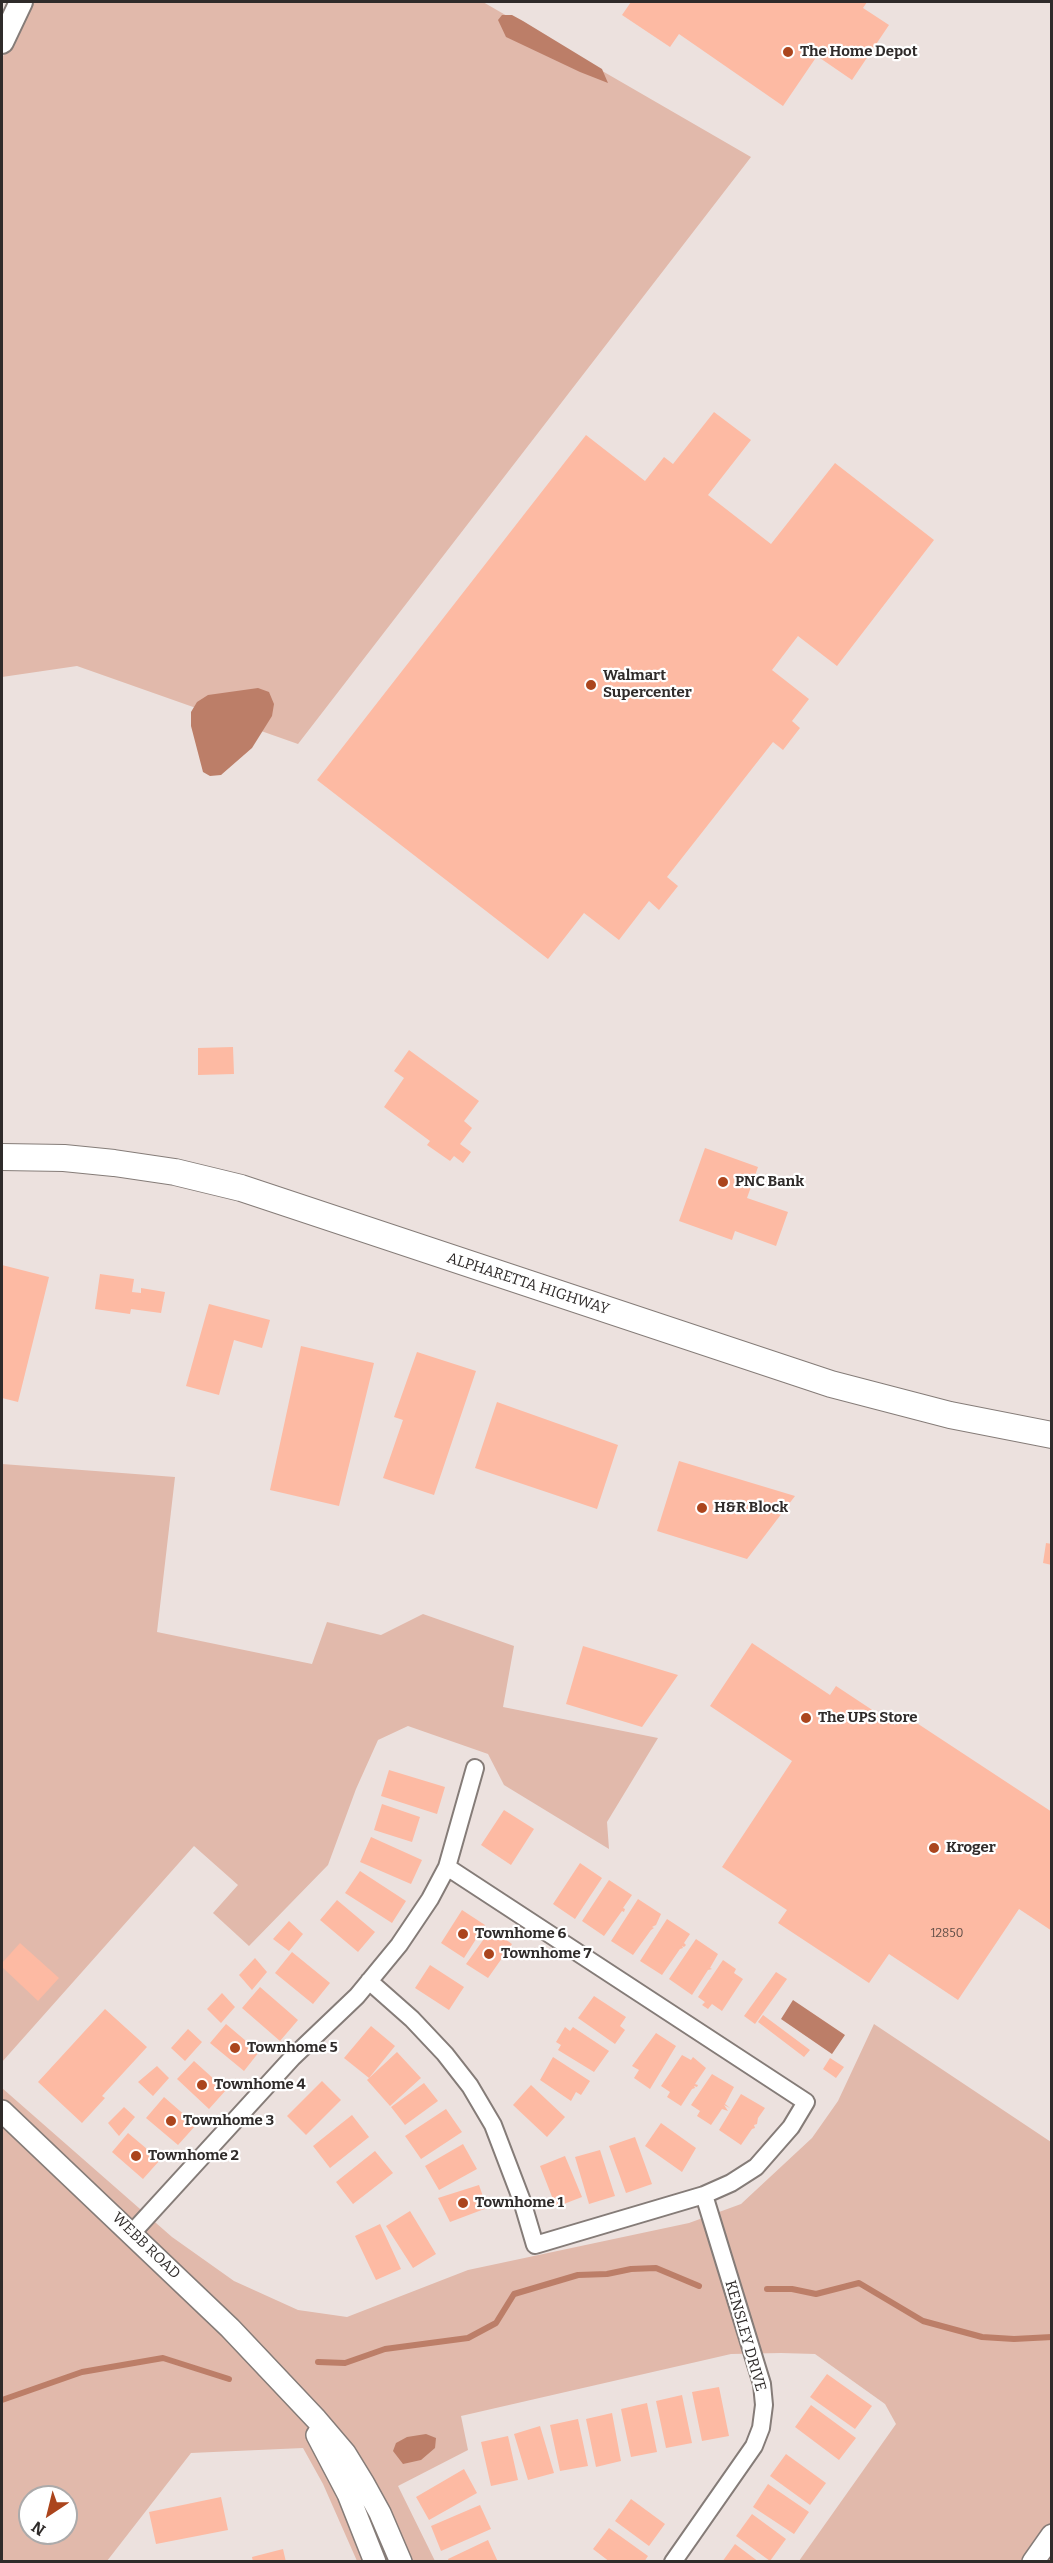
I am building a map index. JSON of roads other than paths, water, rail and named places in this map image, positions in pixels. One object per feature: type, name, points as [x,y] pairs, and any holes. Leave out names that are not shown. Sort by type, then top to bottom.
[{"type":"main road","points":[[2,42],[21,2]]},
{"type":"main road","name":"ALPHARETTA HIGHWAY","points":[[2,1157],[64,1158],[114,1163],[175,1172],[241,1188],[821,1381],[950,1415],[1052,1435]]},
{"type":"street","points":[[132,2233],[292,2058],[369,1981],[399,1945],[430,1899],[447,1867],[475,1768]]},
{"type":"street","points":[[369,1981],[412,2019],[445,2054],[470,2086],[497,2134],[535,2245],[704,2195],[731,2183],[756,2167],[791,2127],[806,2102],[447,1867]]},
{"type":"street","name":"WEBB ROAD","points":[[2,2111],[246,2343],[345,2453],[380,2513],[401,2562]]},
{"type":"street","name":"KENSLEY DRIVE","points":[[674,2562],[754,2446],[761,2428],[764,2405],[762,2384],[704,2195]]},
{"type":"street","name":"WEBB ROAD","points":[[285,2387],[311,2423],[348,2494],[375,2562]]},
{"type":"street","points":[[1033,2562],[1052,2535]]},
{"type":"waterway","points":[[318,2362],[345,2363],[385,2349],[468,2338],[496,2323],[514,2294],[578,2275],[656,2268],[699,2286]]},
{"type":"waterway","points":[[767,2289],[792,2289],[816,2294],[859,2283],[923,2321],[982,2337],[1014,2339],[1052,2337]]},
{"type":"waterway","points":[[2,2400],[82,2372],[163,2358],[229,2379]]},
{"type":"place","name":"The Home Depot","points":[[788,52]]},
{"type":"place","name":"Walmart Supercenter","points":[[591,685]]},
{"type":"place","name":"PNC Bank","points":[[723,1182]]},
{"type":"place","name":"H&R Block","points":[[702,1508]]},
{"type":"place","name":"The UPS Store","points":[[806,1718]]},
{"type":"place","name":"Kroger","points":[[934,1848]]},
{"type":"place","name":"Townhome 6","points":[[463,1934]]},
{"type":"place","name":"Townhome 7","points":[[489,1954]]},
{"type":"place","name":"Townhome 5","points":[[235,2048]]},
{"type":"place","name":"Townhome 4","points":[[202,2085]]},
{"type":"place","name":"Townhome 3","points":[[171,2121]]},
{"type":"place","name":"Townhome 2","points":[[136,2156]]},
{"type":"place","name":"Townhome 1","points":[[463,2203]]}]
